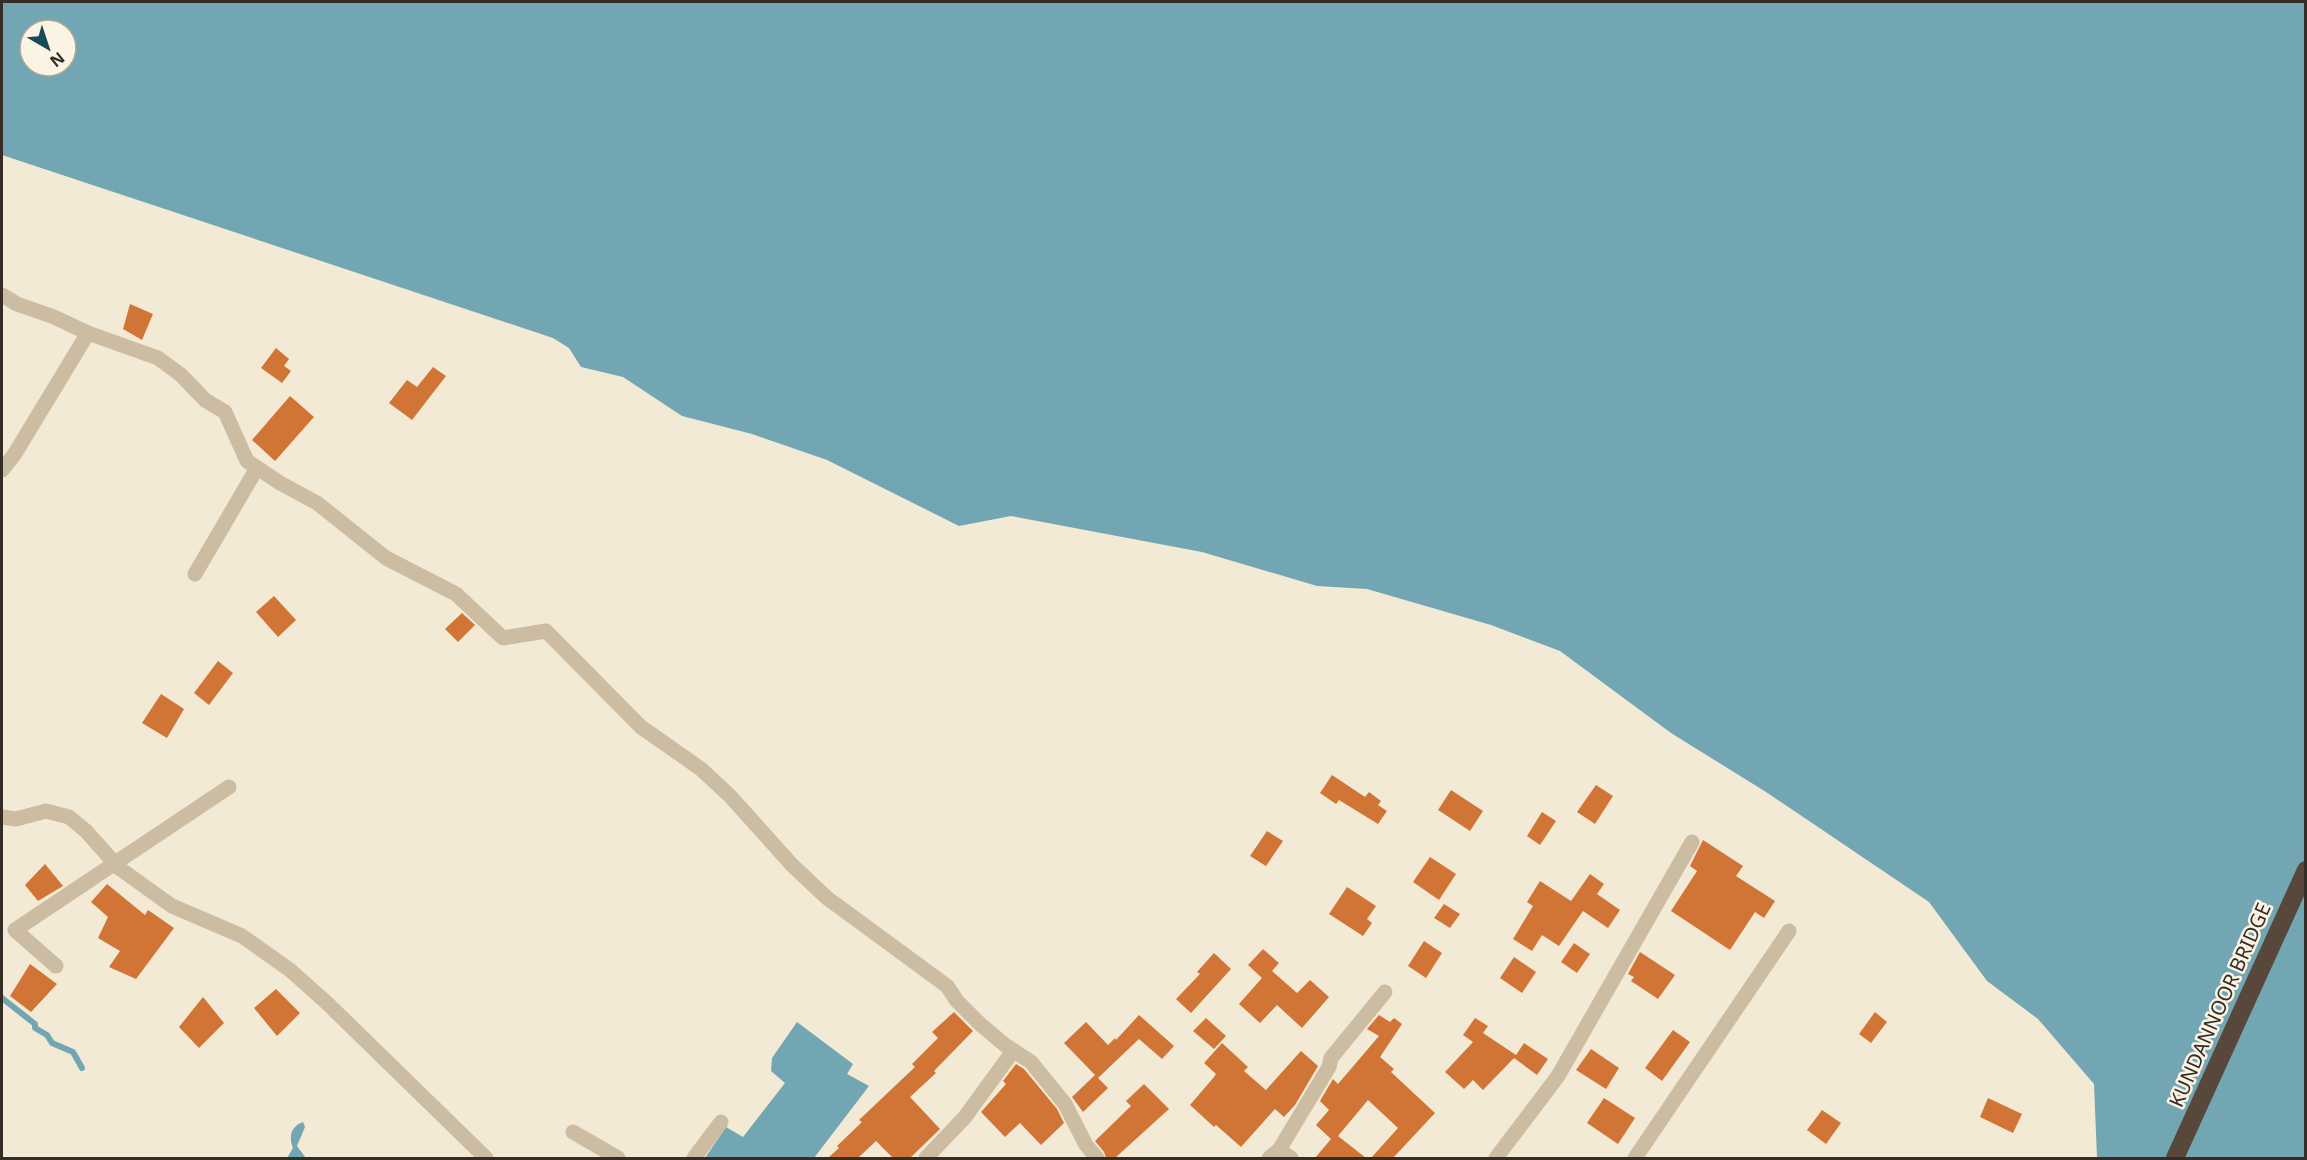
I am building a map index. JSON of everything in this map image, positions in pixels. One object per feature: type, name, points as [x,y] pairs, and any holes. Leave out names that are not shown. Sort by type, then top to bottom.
[{"type":"highway","name":"KUNDANNOOR BRIDGE","points":[[2175,1158],[2306,870]]},
{"type":"street","points":[[2,296],[88,333],[158,358],[181,375],[205,400],[225,412],[247,460],[257,468],[317,502],[386,558],[456,594],[503,638],[546,631],[641,728],[700,769],[730,796],[792,865],[827,898],[946,986],[957,1001],[980,1024],[1013,1051],[1031,1062],[1065,1104],[1086,1145],[1097,1158]]},
{"type":"street","points":[[2,470],[88,333]]},
{"type":"street","points":[[195,574],[257,468]]},
{"type":"street","points":[[56,966],[15,930],[229,787]]},
{"type":"street","points":[[2,817],[16,819],[45,811],[69,817],[86,831],[115,864],[172,906],[242,936],[290,970],[327,1003],[486,1158]]},
{"type":"street","points":[[1496,1158],[1558,1076],[1692,842]]},
{"type":"street","points":[[1635,1158],[1789,931]]},
{"type":"street","points":[[1280,1156],[1329,1067],[1331,1058],[1385,992]]},
{"type":"street","points":[[926,1158],[965,1118],[1013,1051]]},
{"type":"street","points":[[694,1158],[721,1122]]},
{"type":"street","points":[[573,1132],[618,1158]]},
{"type":"water","points":[[2,2],[2305,2],[2305,1158],[2097,1158],[2094,1084],[2038,1019],[1987,981],[1929,902],[1766,792],[1671,733],[1560,651],[1491,625],[1367,589],[1317,586],[1202,552],[1011,516],[959,526],[827,460],[752,434],[682,416],[623,377],[581,367],[569,348],[553,338],[2,155]]},
{"type":"water","points":[[797,1022],[853,1064],[847,1074],[869,1086],[814,1158],[705,1158],[726,1127],[743,1137],[785,1083],[771,1071],[772,1058]]},
{"type":"water","points":[[303,1122],[305,1127],[297,1146],[306,1158],[287,1158],[293,1148],[291,1140],[293,1130]]},
{"type":"building","points":[[130,304],[153,314],[142,340],[123,329]]},
{"type":"building","points":[[276,348],[289,359],[284,366],[291,371],[282,383],[261,368]]},
{"type":"building","points":[[433,367],[446,376],[412,420],[389,403],[407,380],[417,387]]},
{"type":"building","points":[[290,396],[314,417],[275,461],[252,440]]},
{"type":"building","points":[[274,596],[296,620],[278,637],[256,612]]},
{"type":"building","points":[[462,613],[475,625],[458,642],[445,629]]},
{"type":"building","points":[[218,661],[233,673],[209,705],[194,693]]},
{"type":"building","points":[[161,694],[184,709],[167,738],[142,723]]},
{"type":"building","points":[[1332,775],[1365,797],[1369,792],[1381,801],[1378,805],[1387,811],[1378,824],[1339,800],[1336,804],[1320,793]]},
{"type":"building","points":[[1596,785],[1613,796],[1595,824],[1577,812]]},
{"type":"building","points":[[1451,790],[1483,811],[1470,831],[1438,810]]},
{"type":"building","points":[[1542,812],[1556,821],[1540,845],[1527,836]]},
{"type":"building","points":[[1267,831],[1283,841],[1266,866],[1250,856]]},
{"type":"building","points":[[1703,840],[1743,866],[1736,876],[1775,901],[1764,918],[1755,912],[1730,950],[1671,911],[1697,871],[1690,866]]},
{"type":"building","points":[[1430,857],[1456,874],[1439,900],[1413,882]]},
{"type":"building","points":[[45,864],[63,886],[38,901],[25,885]]},
{"type":"building","points":[[1590,874],[1604,884],[1597,894],[1620,910],[1608,928],[1583,911],[1559,946],[1542,935],[1532,951],[1513,939],[1533,906],[1527,902],[1540,881],[1571,901]]},
{"type":"building","points":[[107,884],[145,915],[148,910],[174,928],[136,979],[109,967],[120,951],[98,938],[108,917],[91,902]]},
{"type":"building","points":[[1347,887],[1376,906],[1367,919],[1372,923],[1363,936],[1329,914]]},
{"type":"building","points":[[1444,904],[1460,914],[1450,928],[1434,918]]},
{"type":"building","points":[[1424,941],[1442,953],[1426,978],[1408,966]]},
{"type":"building","points":[[1574,943],[1590,954],[1577,973],[1561,962]]},
{"type":"building","points":[[1263,949],[1279,963],[1272,971],[1297,993],[1310,980],[1329,997],[1302,1028],[1277,1005],[1260,1023],[1239,1004],[1262,978],[1248,965]]},
{"type":"building","points":[[1640,952],[1675,975],[1658,999],[1631,981],[1634,977],[1628,974]]},
{"type":"building","points":[[1214,953],[1231,969],[1191,1013],[1176,999],[1200,974],[1197,972]]},
{"type":"building","points":[[1514,957],[1536,972],[1522,993],[1500,978]]},
{"type":"building","points":[[30,964],[57,984],[31,1012],[10,996]]},
{"type":"building","points":[[276,989],[300,1013],[277,1036],[254,1008]]},
{"type":"building","points":[[203,997],[224,1023],[199,1048],[179,1027]]},
{"type":"building","points":[[954,1012],[973,1031],[934,1071],[936,1073],[910,1097],[940,1129],[910,1158],[893,1158],[876,1141],[858,1158],[828,1158],[862,1122],[859,1120],[915,1067],[912,1064],[938,1038],[932,1032]]},
{"type":"building","points":[[1875,1012],[1887,1022],[1871,1043],[1859,1034]]},
{"type":"building","points":[[1139,1015],[1174,1046],[1162,1059],[1139,1039],[1098,1078],[1108,1088],[1083,1112],[1072,1097],[1095,1075],[1064,1043],[1086,1022],[1108,1045],[1115,1038],[1116,1040]]},
{"type":"building","points":[[1379,1015],[1390,1022],[1394,1018],[1402,1024],[1380,1057],[1394,1069],[1391,1072],[1435,1113],[1393,1158],[1371,1158],[1398,1128],[1368,1100],[1338,1136],[1366,1158],[1315,1158],[1331,1139],[1316,1125],[1329,1110],[1320,1101],[1333,1079],[1338,1084],[1379,1036],[1367,1029]]},
{"type":"building","points":[[1206,1018],[1226,1036],[1214,1049],[1193,1031]]},
{"type":"building","points":[[1475,1018],[1488,1026],[1483,1033],[1516,1055],[1524,1043],[1548,1059],[1537,1075],[1514,1058],[1483,1090],[1473,1080],[1464,1089],[1445,1072],[1473,1042],[1463,1035]]},
{"type":"building","points":[[1673,1030],[1690,1042],[1662,1081],[1645,1068]]},
{"type":"building","points":[[1222,1043],[1248,1067],[1244,1071],[1266,1090],[1301,1051],[1318,1066],[1295,1105],[1284,1117],[1275,1109],[1241,1147],[1190,1105],[1216,1074],[1204,1063]]},
{"type":"building","points":[[1591,1049],[1619,1068],[1606,1089],[1576,1070]]},
{"type":"building","points":[[1016,1064],[1024,1069],[1057,1109],[1064,1123],[1041,1145],[1020,1123],[1005,1137],[981,1112],[1006,1084],[1003,1081]]},
{"type":"building","points":[[1144,1084],[1169,1109],[1115,1158],[1106,1158],[1095,1141],[1131,1106],[1126,1101]]},
{"type":"building","points":[[1604,1098],[1635,1118],[1618,1144],[1587,1123]]},
{"type":"building","points":[[1988,1098],[2022,1114],[2013,1133],[1980,1117]]},
{"type":"building","points":[[1822,1110],[1841,1123],[1826,1144],[1807,1130]]},
{"type":"waterway","points":[[2,998],[35,1024],[35,1028],[47,1035],[52,1043],[73,1052],[82,1068]]}]
